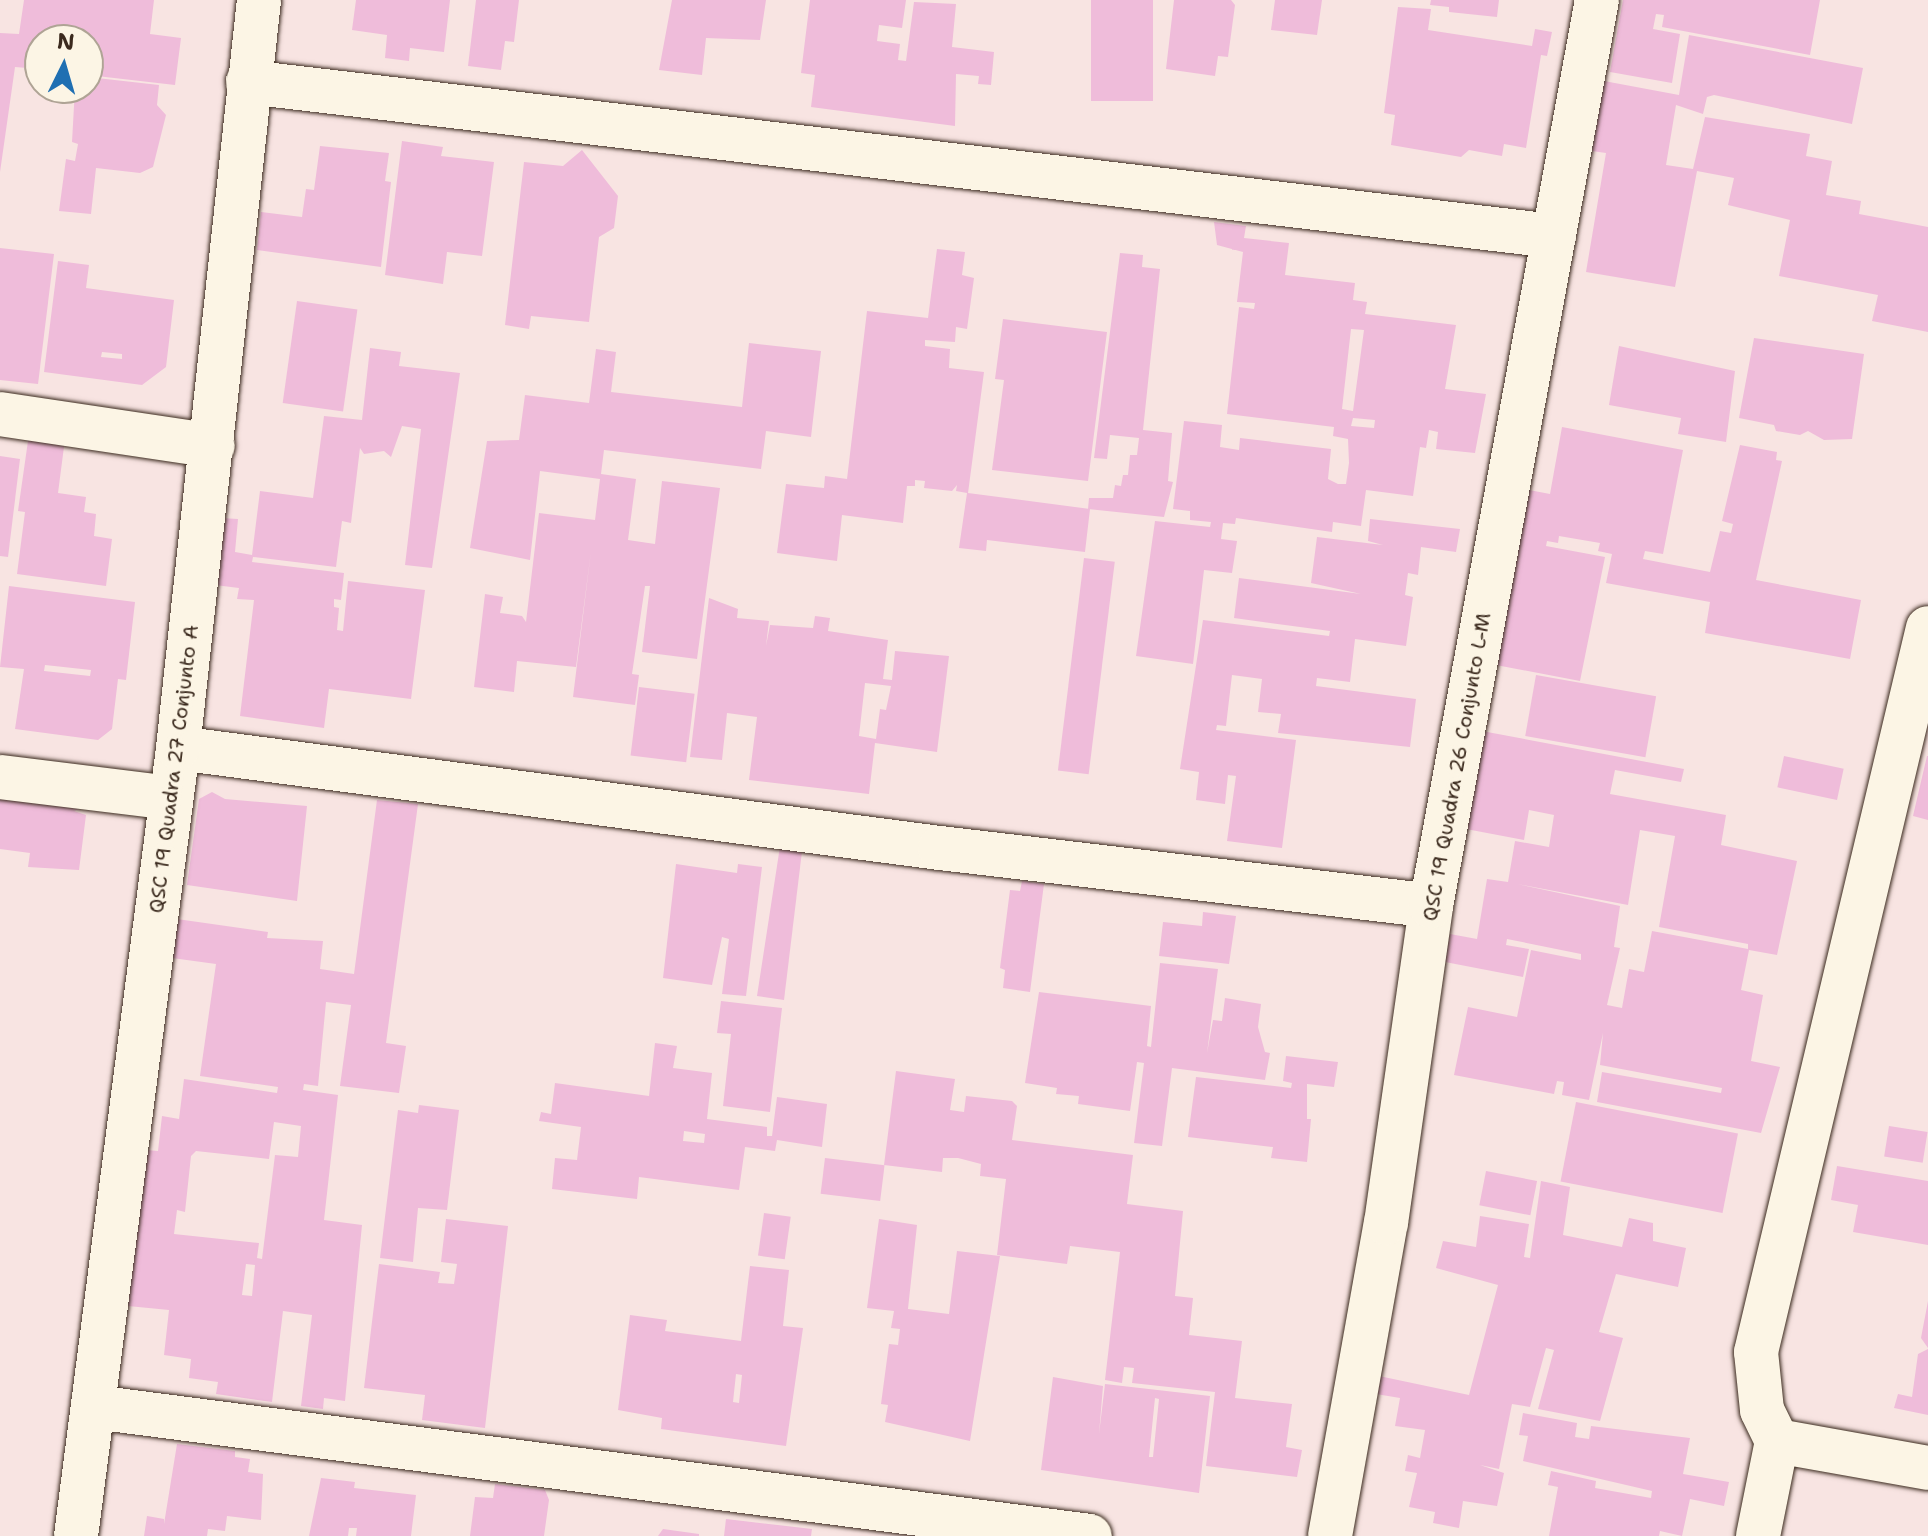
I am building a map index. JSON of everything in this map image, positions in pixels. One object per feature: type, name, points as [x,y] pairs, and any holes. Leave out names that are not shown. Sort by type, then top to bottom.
[{"type":"street","name":"QSC 19 Quadra 27 Conjunto A","points":[[76,1536],[178,748],[259,0]]},
{"type":"street","name":"QSC 19 Quadra 26 Conjunto L-M","points":[[1330,1536],[1386,1223],[1431,906],[1597,0]]},
{"type":"street","points":[[248,82],[1554,236]]},
{"type":"street","points":[[0,414],[213,446]]},
{"type":"street","points":[[1758,1536],[1777,1441],[1762,1410],[1756,1352],[1928,628]]},
{"type":"street","points":[[178,748],[940,848],[1431,906]]},
{"type":"street","points":[[0,777],[170,798]]},
{"type":"street","points":[[94,1407],[1090,1536]]},
{"type":"street","points":[[1777,1441],[1928,1468]]},
{"type":"building","points":[[24,0],[154,0],[150,34],[181,38],[175,85],[104,77],[104,24],[24,24],[24,68],[15,67],[0,172],[0,33],[19,34]]},
{"type":"building","points":[[356,0],[450,0],[444,52],[410,48],[409,61],[385,58],[387,35],[352,30]]},
{"type":"building","points":[[476,0],[519,0],[514,42],[505,41],[501,70],[468,66]]},
{"type":"building","points":[[672,0],[766,0],[760,40],[706,38],[702,75],[659,70]]},
{"type":"building","points":[[810,0],[906,0],[902,28],[879,25],[877,41],[900,44],[898,60],[906,61],[914,2],[956,4],[952,47],[994,52],[991,85],[978,84],[979,76],[956,74],[955,126],[811,107],[815,75],[801,73]]},
{"type":"building","points":[[1091,0],[1153,0],[1153,101],[1091,101]]},
{"type":"building","points":[[1174,0],[1231,0],[1235,5],[1228,57],[1218,56],[1215,76],[1166,69]]},
{"type":"building","points":[[1275,0],[1322,0],[1317,35],[1271,30]]},
{"type":"building","points":[[1431,0],[1499,0],[1497,17],[1449,12],[1449,7],[1430,5]]},
{"type":"building","points":[[1623,0],[1820,0],[1810,55],[1662,27],[1664,15],[1656,14],[1653,29],[1680,34],[1672,83],[1610,72]]},
{"type":"building","points":[[1398,7],[1431,9],[1428,30],[1532,46],[1535,29],[1552,32],[1547,56],[1541,55],[1526,148],[1504,144],[1502,156],[1469,150],[1461,157],[1391,145],[1395,115],[1384,113]]},
{"type":"building","points":[[1689,35],[1863,68],[1852,124],[1714,95],[1707,97],[1703,114],[1676,105],[1666,165],[1693,169],[1705,117],[1810,134],[1806,156],[1832,161],[1826,195],[1861,201],[1859,214],[1928,227],[1928,332],[1872,321],[1878,295],[1779,276],[1790,220],[1728,205],[1734,178],[1697,171],[1675,287],[1586,272],[1606,153],[1592,151],[1604,81],[1679,95]]},
{"type":"building","points":[[104,79],[159,85],[157,105],[166,115],[153,167],[140,173],[96,168],[91,214],[59,211],[66,159],[75,161],[78,144],[72,142],[74,104],[104,104]]},
{"type":"building","points":[[402,141],[443,147],[441,156],[494,162],[482,256],[447,252],[443,284],[385,275]]},
{"type":"building","points":[[320,146],[389,153],[385,181],[391,182],[381,267],[257,250],[261,212],[302,217],[306,189],[314,190]]},
{"type":"building","points":[[582,150],[618,196],[614,228],[599,237],[589,322],[531,316],[529,329],[505,325],[524,162],[563,166]]},
{"type":"building","points":[[1214,222],[1246,226],[1244,238],[1289,243],[1285,275],[1355,283],[1353,300],[1367,302],[1365,314],[1456,325],[1445,389],[1486,394],[1475,453],[1436,449],[1438,432],[1429,430],[1426,448],[1420,447],[1413,496],[1366,490],[1361,526],[1333,522],[1332,532],[1236,518],[1235,524],[1223,523],[1221,539],[1237,541],[1232,573],[1204,570],[1193,664],[1136,656],[1155,521],[1210,527],[1211,522],[1190,520],[1190,511],[1173,509],[1184,421],[1222,425],[1220,447],[1239,450],[1240,438],[1331,449],[1328,479],[1338,484],[1346,484],[1349,463],[1348,439],[1333,436],[1334,427],[1227,414],[1239,307],[1254,309],[1255,303],[1237,302],[1243,252],[1217,245]],"holes":[[[1351,329],[1364,330],[1353,411],[1342,409]],[[1353,418],[1375,420],[1374,428],[1351,426]]]},
{"type":"building","points":[[0,248],[54,254],[38,384],[0,380]]},
{"type":"building","points":[[937,249],[965,252],[962,275],[974,278],[967,329],[956,327],[955,342],[925,340],[925,346],[950,349],[949,368],[984,372],[968,493],[1090,509],[1085,552],[987,540],[986,551],[959,548],[967,493],[956,491],[957,485],[952,491],[924,488],[925,481],[915,480],[915,486],[907,486],[903,523],[842,515],[837,561],[777,553],[786,484],[824,488],[825,476],[847,479],[867,311],[928,318]]},
{"type":"building","points":[[1120,253],[1143,255],[1142,267],[1160,269],[1143,430],[1172,433],[1168,481],[1173,482],[1164,517],[1088,509],[1089,498],[1113,498],[1115,485],[1121,486],[1123,475],[1128,475],[1130,455],[1137,455],[1139,438],[1110,435],[1107,459],[1094,458]]},
{"type":"building","points":[[58,261],[89,265],[86,288],[174,300],[166,367],[142,385],[44,372]],"holes":[[[102,352],[122,354],[122,359],[101,357]]]},
{"type":"building","points":[[297,301],[357,309],[343,411],[283,403]]},
{"type":"building","points":[[1003,319],[1107,332],[1088,481],[992,470],[1004,380],[995,379]]},
{"type":"building","points":[[1754,338],[1864,354],[1852,439],[1824,440],[1808,431],[1800,435],[1776,431],[1774,425],[1739,418]]},
{"type":"building","points":[[749,343],[821,351],[811,437],[766,431],[761,469],[604,450],[601,474],[636,479],[628,540],[655,544],[662,481],[720,488],[697,659],[642,652],[650,586],[645,586],[632,674],[639,675],[635,705],[573,697],[591,551],[576,667],[517,661],[514,692],[474,687],[485,594],[503,597],[500,613],[522,616],[526,622],[539,513],[595,520],[600,479],[540,471],[530,560],[470,548],[487,441],[519,440],[525,395],[589,403],[596,349],[616,352],[611,392],[742,407]]},
{"type":"building","points":[[1619,346],[1735,371],[1726,442],[1678,434],[1681,418],[1609,405]]},
{"type":"building","points":[[370,348],[401,352],[399,366],[460,373],[432,568],[405,565],[421,429],[402,426],[391,457],[384,451],[364,454],[360,448],[351,523],[342,521],[336,567],[253,557],[252,562],[344,573],[341,600],[334,599],[334,607],[339,608],[337,630],[343,631],[348,581],[425,590],[411,699],[329,689],[324,728],[240,716],[254,600],[237,599],[239,588],[215,585],[221,518],[238,519],[235,552],[252,555],[260,491],[313,498],[324,416],[362,420]]},
{"type":"building","points":[[1562,427],[1683,450],[1663,554],[1645,551],[1643,559],[1710,572],[1720,531],[1731,533],[1733,524],[1722,521],[1740,445],[1777,452],[1776,460],[1782,461],[1756,580],[1861,600],[1850,659],[1705,633],[1710,602],[1606,583],[1612,554],[1598,551],[1600,543],[1559,536],[1558,543],[1547,541],[1546,546],[1605,557],[1580,681],[1496,665],[1529,490],[1550,494]]},
{"type":"building","points":[[29,434],[65,439],[58,493],[86,497],[84,512],[96,514],[94,536],[112,539],[106,586],[17,574],[25,512],[18,511]]},
{"type":"building","points":[[0,456],[20,459],[8,557],[0,556]]},
{"type":"building","points":[[1370,519],[1460,529],[1456,552],[1421,547],[1418,575],[1408,573],[1405,595],[1413,597],[1406,646],[1355,639],[1350,682],[1317,678],[1316,686],[1416,699],[1410,747],[1278,733],[1281,714],[1258,712],[1262,679],[1232,675],[1226,726],[1217,725],[1216,730],[1296,740],[1282,848],[1227,841],[1236,776],[1228,775],[1225,804],[1196,800],[1199,772],[1180,769],[1203,620],[1329,636],[1330,631],[1234,618],[1239,578],[1361,594],[1311,583],[1317,537],[1383,545],[1368,541]]},
{"type":"building","points":[[1084,558],[1115,562],[1089,774],[1058,770]]},
{"type":"building","points":[[9,586],[135,602],[126,680],[118,679],[112,729],[98,740],[15,729],[24,669],[0,667]],"holes":[[[45,665],[91,670],[90,676],[44,671]]]},
{"type":"building","points":[[709,598],[738,609],[737,618],[769,621],[766,646],[770,625],[813,628],[815,616],[830,618],[828,631],[888,640],[883,679],[892,680],[895,651],[949,656],[937,752],[875,743],[869,794],[749,780],[757,717],[727,713],[722,760],[690,757]],"holes":[[[865,683],[891,686],[886,710],[880,709],[876,739],[859,736]]]},
{"type":"building","points":[[1536,675],[1656,696],[1645,757],[1525,736]]},
{"type":"building","points":[[639,687],[695,694],[686,762],[631,755]]},
{"type":"building","points":[[1482,731],[1684,769],[1681,782],[1615,770],[1610,794],[1726,815],[1721,845],[1797,861],[1777,955],[1749,950],[1741,990],[1763,995],[1751,1061],[1780,1067],[1761,1133],[1597,1102],[1602,1072],[1721,1093],[1722,1088],[1600,1065],[1603,1033],[1589,1100],[1562,1095],[1564,1082],[1557,1081],[1554,1094],[1454,1075],[1468,1007],[1517,1017],[1531,950],[1581,960],[1581,954],[1507,939],[1506,945],[1529,949],[1523,977],[1445,962],[1450,934],[1477,939],[1487,879],[1508,882],[1515,841],[1549,847],[1554,815],[1529,810],[1524,840],[1466,829]],"holes":[[[1640,830],[1675,836],[1659,927],[1748,944],[1748,949],[1652,931],[1644,972],[1629,969],[1622,1008],[1607,1005],[1620,948],[1614,947],[1620,906],[1517,884],[1628,905]]]},
{"type":"building","points":[[1784,756],[1844,769],[1837,800],[1777,787]]},
{"type":"building","points":[[1928,756],[1928,820],[1913,816]]},
{"type":"building","points":[[212,792],[225,799],[307,806],[297,901],[187,885],[199,799]]},
{"type":"building","points":[[0,798],[81,808],[74,811],[86,815],[79,870],[28,867],[30,853],[0,849]]},
{"type":"building","points":[[377,800],[418,804],[386,1043],[406,1046],[399,1093],[340,1086],[351,1005],[326,1002],[318,1086],[304,1084],[303,1090],[338,1095],[324,1220],[362,1225],[345,1401],[324,1398],[323,1409],[301,1406],[312,1315],[283,1311],[272,1402],[216,1394],[218,1382],[189,1378],[191,1359],[164,1355],[169,1310],[128,1306],[147,1150],[158,1151],[162,1116],[179,1119],[184,1079],[277,1093],[278,1087],[200,1076],[216,964],[172,958],[177,919],[268,932],[267,938],[323,941],[320,969],[354,974]],"holes":[[[274,1122],[301,1126],[298,1157],[275,1155],[262,1259],[257,1258],[259,1243],[174,1234],[177,1210],[185,1212],[191,1156],[196,1151],[269,1159]],[[246,1264],[255,1265],[252,1296],[242,1295]]]},
{"type":"building","points":[[781,840],[803,843],[784,1000],[757,996]]},
{"type":"building","points":[[676,864],[737,873],[738,864],[762,867],[746,996],[722,994],[729,939],[722,937],[712,985],[663,978]]},
{"type":"building","points":[[1022,881],[1044,884],[1030,992],[1003,988],[1005,970],[1000,968],[1010,890],[1020,891]]},
{"type":"building","points":[[1203,912],[1236,916],[1229,964],[1159,956],[1163,922],[1202,926]]},
{"type":"building","points":[[1160,963],[1218,969],[1207,1053],[1213,1020],[1222,1021],[1225,998],[1261,1004],[1258,1027],[1265,1052],[1270,1053],[1265,1080],[1172,1068],[1162,1146],[1134,1143],[1144,1063],[1137,1062],[1130,1111],[1078,1104],[1079,1096],[1056,1094],[1057,1088],[1025,1083],[1039,992],[1151,1006],[1147,1046],[1151,1047]]},
{"type":"building","points":[[721,1001],[782,1008],[770,1112],[723,1106],[731,1034],[717,1033]]},
{"type":"building","points":[[655,1043],[677,1046],[673,1068],[712,1073],[707,1119],[767,1127],[767,1136],[772,1136],[777,1097],[827,1104],[822,1147],[777,1140],[775,1151],[745,1147],[739,1190],[639,1177],[637,1199],[552,1189],[555,1158],[577,1160],[581,1127],[539,1121],[541,1112],[551,1114],[555,1083],[649,1096]],"holes":[[[684,1131],[705,1134],[704,1143],[683,1141]]]},
{"type":"building","points":[[1286,1056],[1338,1062],[1334,1087],[1307,1084],[1307,1119],[1311,1119],[1307,1162],[1271,1158],[1273,1147],[1188,1137],[1196,1077],[1291,1088],[1292,1083],[1283,1081]]},
{"type":"building","points":[[896,1071],[955,1079],[950,1110],[964,1112],[966,1096],[1012,1101],[1017,1106],[1012,1140],[1133,1155],[1127,1204],[1183,1211],[1175,1296],[1193,1298],[1189,1335],[1242,1341],[1235,1398],[1292,1404],[1286,1447],[1302,1450],[1297,1477],[1206,1466],[1215,1392],[1132,1383],[1134,1368],[1124,1367],[1122,1383],[1105,1380],[1120,1252],[1070,1246],[1067,1264],[997,1255],[1006,1179],[980,1176],[981,1164],[958,1158],[943,1158],[942,1172],[884,1165]]},
{"type":"building","points":[[1576,1102],[1738,1133],[1723,1213],[1561,1182]]},
{"type":"building","points":[[419,1105],[459,1110],[447,1210],[418,1208],[413,1262],[380,1258],[398,1110],[418,1113]]},
{"type":"building","points":[[1889,1126],[1928,1132],[1923,1163],[1884,1157]]},
{"type":"building","points":[[825,1158],[885,1165],[880,1201],[821,1194]]},
{"type":"building","points":[[1837,1166],[1928,1181],[1928,1245],[1853,1232],[1858,1205],[1831,1200]]},
{"type":"building","points":[[1486,1171],[1537,1181],[1530,1215],[1479,1205]]},
{"type":"building","points":[[1541,1181],[1570,1187],[1563,1235],[1622,1247],[1629,1218],[1653,1223],[1653,1241],[1686,1248],[1678,1287],[1616,1274],[1599,1332],[1623,1338],[1600,1421],[1538,1409],[1554,1350],[1546,1348],[1530,1407],[1512,1404],[1499,1469],[1480,1465],[1504,1473],[1497,1506],[1463,1501],[1459,1528],[1433,1523],[1435,1512],[1409,1507],[1417,1473],[1405,1471],[1408,1455],[1420,1458],[1425,1430],[1395,1426],[1400,1398],[1376,1394],[1379,1376],[1469,1395],[1498,1285],[1436,1268],[1443,1241],[1476,1247],[1480,1216],[1529,1224],[1524,1257],[1530,1258]]},
{"type":"building","points":[[764,1213],[791,1217],[785,1259],[758,1256]]},
{"type":"building","points":[[446,1219],[508,1226],[485,1428],[422,1420],[425,1395],[364,1388],[379,1264],[440,1272],[438,1283],[454,1284],[457,1264],[441,1262]]},
{"type":"building","points":[[879,1219],[917,1225],[908,1309],[949,1314],[957,1251],[1000,1256],[970,1441],[885,1422],[888,1405],[881,1404],[889,1344],[898,1345],[900,1329],[891,1328],[894,1311],[867,1308]]},
{"type":"building","points":[[750,1266],[789,1270],[783,1326],[803,1328],[786,1446],[661,1429],[662,1418],[618,1410],[630,1315],[667,1320],[665,1331],[741,1341]],"holes":[[[736,1374],[742,1375],[739,1403],[733,1402]]]},
{"type":"building","points":[[1928,1301],[1928,1348],[1921,1338]]},
{"type":"building","points":[[1928,1349],[1928,1415],[1894,1408],[1898,1394],[1912,1397],[1918,1354]]},
{"type":"building","points":[[1053,1377],[1103,1386],[1099,1434],[1105,1384],[1210,1396],[1199,1493],[1041,1470]],"holes":[[[1155,1398],[1159,1399],[1153,1457],[1149,1457]]]},
{"type":"building","points":[[1523,1413],[1577,1423],[1575,1437],[1589,1439],[1591,1426],[1690,1438],[1683,1474],[1729,1482],[1724,1506],[1690,1499],[1682,1536],[1660,1531],[1659,1536],[1549,1536],[1558,1487],[1548,1485],[1551,1471],[1596,1481],[1595,1488],[1651,1498],[1652,1491],[1523,1461],[1528,1436],[1519,1435]]},
{"type":"building","points":[[177,1444],[235,1451],[235,1457],[250,1459],[248,1472],[263,1474],[261,1520],[227,1516],[225,1531],[208,1529],[207,1536],[144,1536],[147,1516],[164,1519],[164,1524]]},
{"type":"building","points":[[321,1478],[355,1482],[354,1488],[416,1495],[411,1536],[356,1536],[357,1528],[349,1528],[348,1536],[309,1536]]},
{"type":"building","points":[[495,1484],[545,1490],[549,1500],[544,1536],[470,1536],[475,1497],[493,1498]]},
{"type":"building","points":[[726,1519],[812,1529],[811,1536],[724,1536]]},
{"type":"building","points":[[663,1529],[699,1534],[699,1536],[658,1536]]}]
